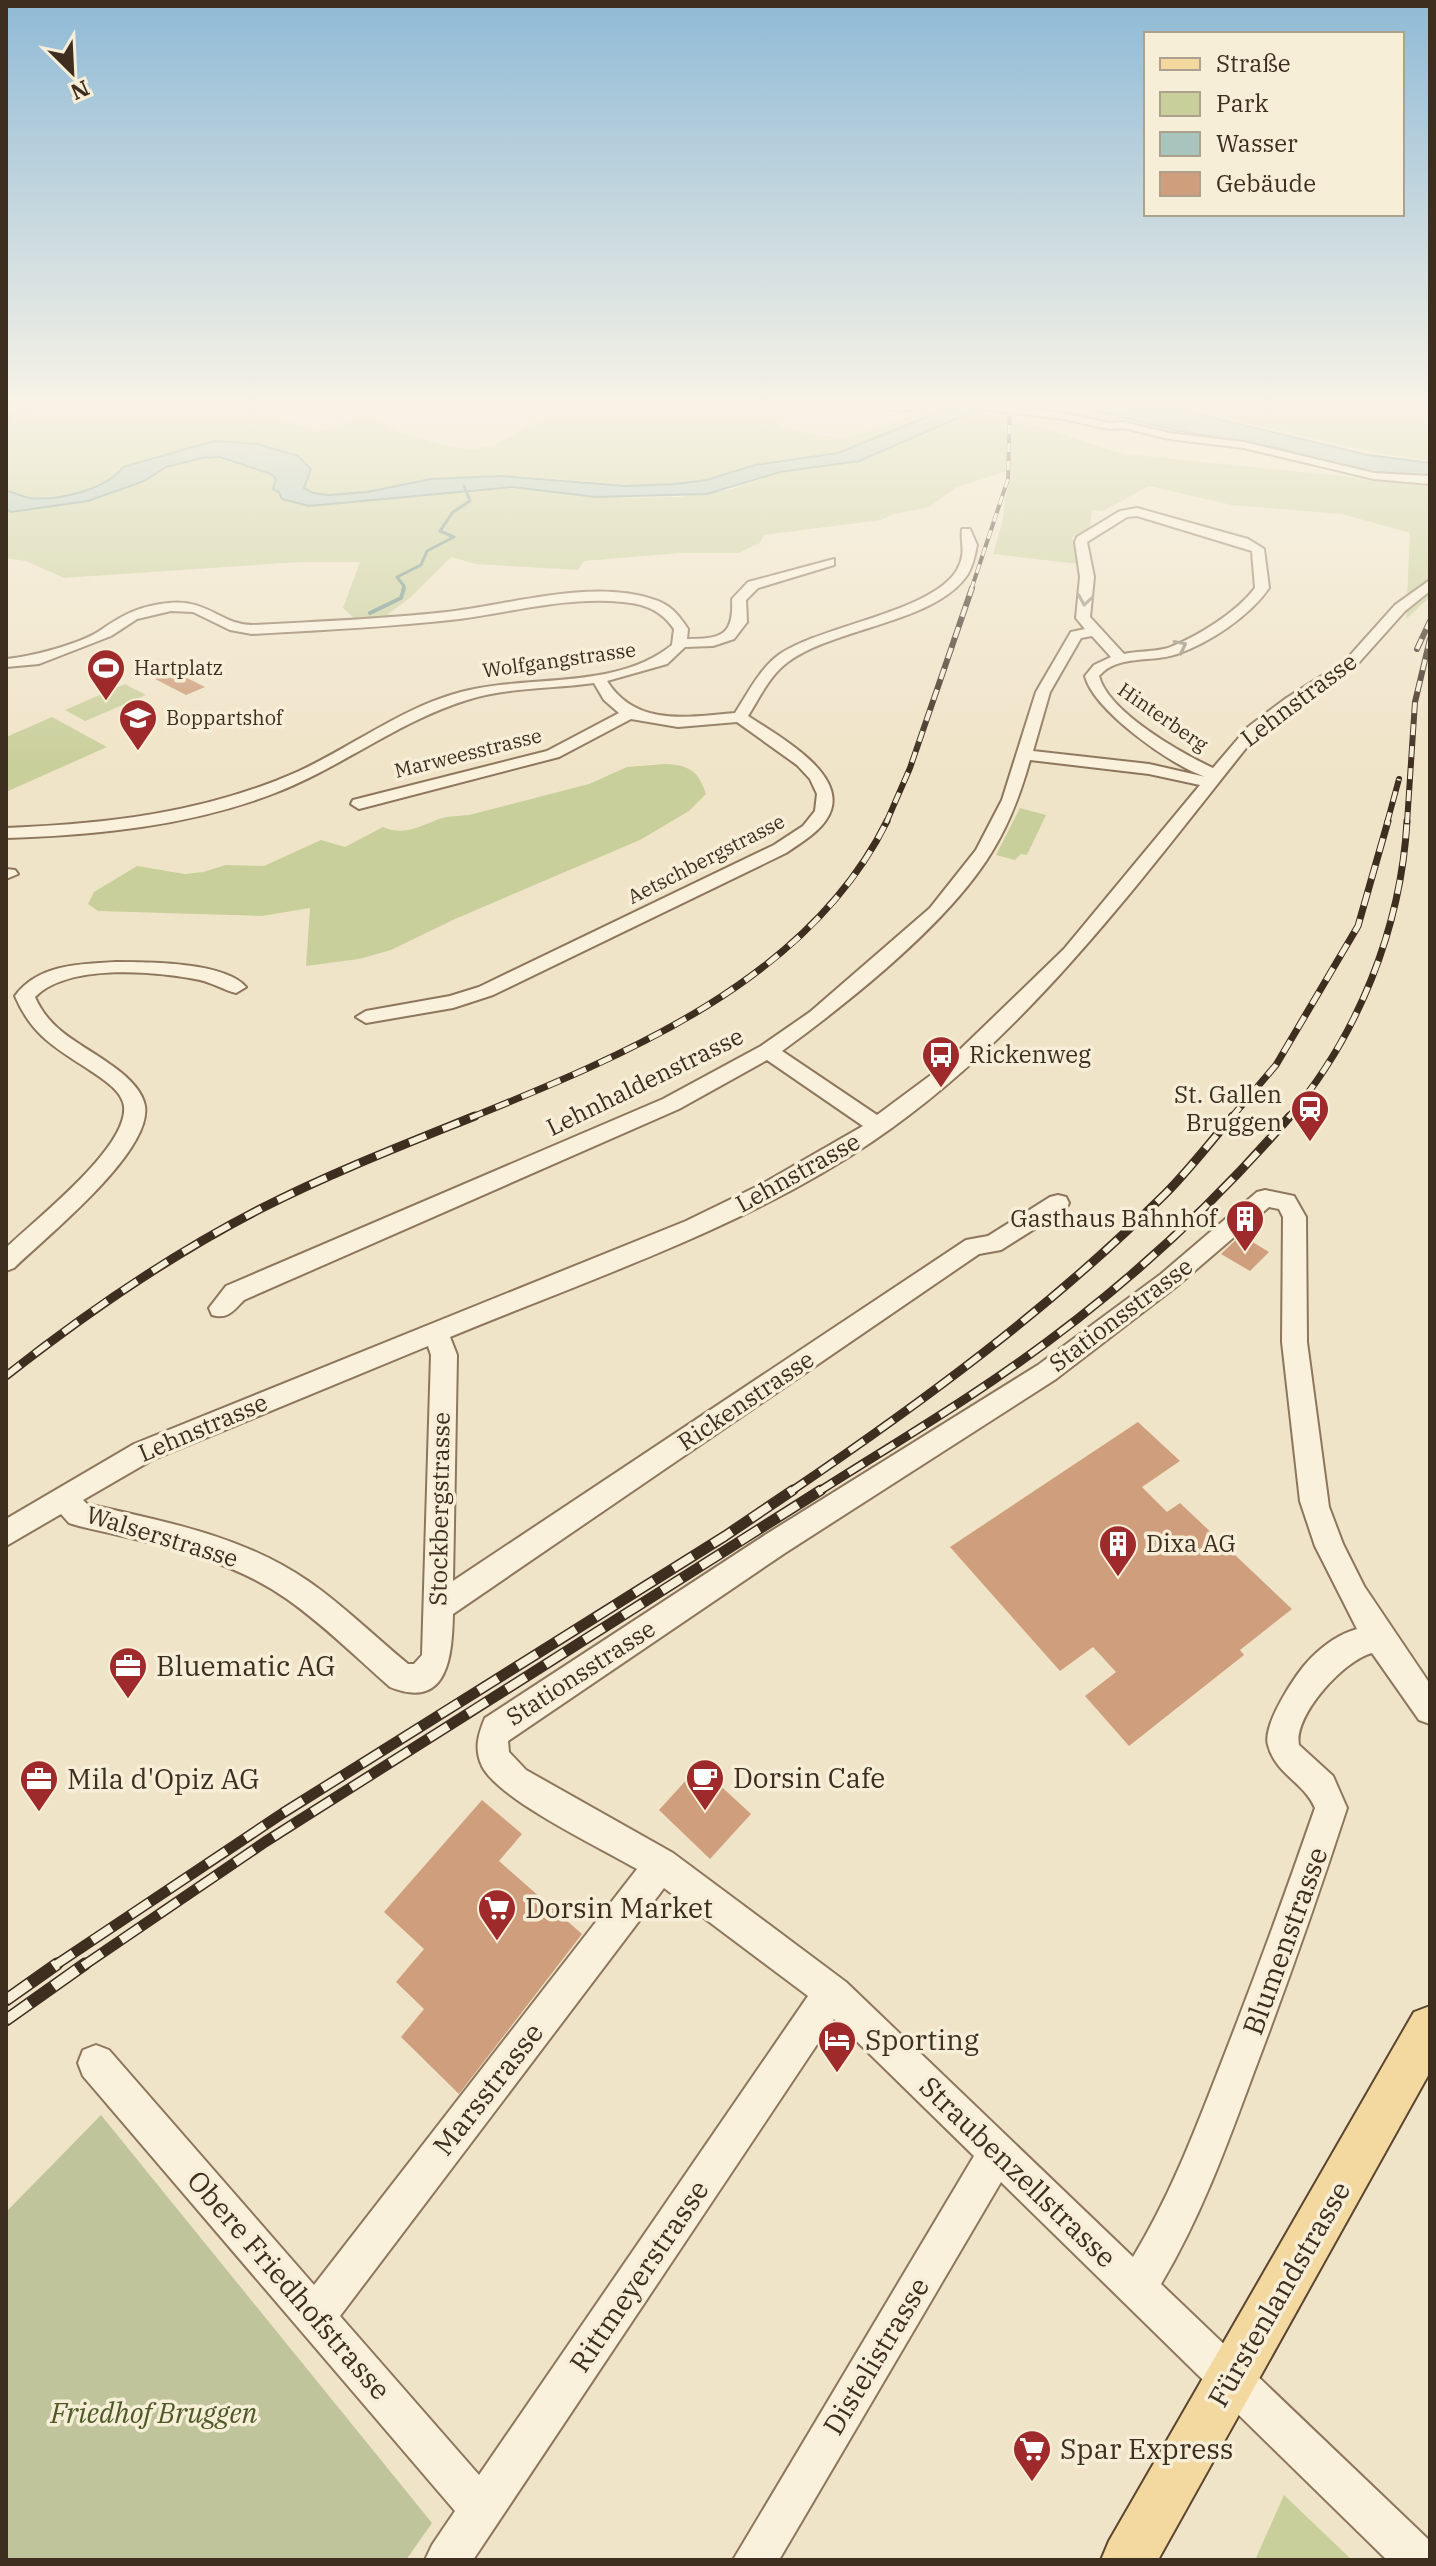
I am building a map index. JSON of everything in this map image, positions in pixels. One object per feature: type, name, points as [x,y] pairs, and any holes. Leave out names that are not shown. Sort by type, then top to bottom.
[{"type":"main road","name":"Fürstenlandstrasse","points":[[1128,2560],[1430,2028]]},
{"type":"street","name":"Hinterberg","points":[[1107,525],[1081,541],[1087,577],[1083,618],[1121,659]]},
{"type":"street","name":"Hinterberg","points":[[1189,525],[1258,549],[1262,588],[1253,600],[1174,651],[1103,664],[1094,672],[1092,685],[1097,694],[1137,726],[1212,778]]},
{"type":"street","points":[[598,678],[609,700],[627,715],[668,722],[740,717],[770,671],[794,652],[917,603],[951,584],[962,571],[971,545],[966,532]]},
{"type":"street","points":[[6,663],[34,661],[106,633],[110,626],[153,609],[192,607],[240,629],[259,631],[423,619],[566,598],[607,596],[641,601],[668,613],[680,626],[681,643],[713,641],[735,631],[741,622],[739,599],[753,585],[829,562]]},
{"type":"street","name":"Lehnstrasse","points":[[6,1534],[143,1452],[694,1227],[770,1190],[879,1127],[950,1071],[1062,961],[1253,730],[1290,702],[1349,665],[1400,608],[1430,584]]},
{"type":"street","name":"Lehnhaldenstrasse","points":[[221,1308],[235,1293],[632,1122],[768,1051],[817,1016],[881,963],[960,885],[998,827],[1043,692],[1055,666],[1076,635],[1094,631]]},
{"type":"street","name":"Wolfgangstrasse","points":[[6,833],[105,828],[225,804],[304,774],[452,700],[510,686],[598,678],[653,665],[674,653],[681,643]]},
{"type":"street","name":"Marweesstrasse","points":[[359,804],[553,754],[627,715]]},
{"type":"street","name":"Aetschbergstrasse","points":[[366,1017],[453,1002],[486,991],[780,849],[808,832],[824,814],[827,805],[824,787],[805,764],[740,717]]},
{"type":"street","points":[[1024,755],[1212,778]]},
{"type":"street","points":[[6,1262],[116,1156],[137,1123],[134,1098],[127,1089],[40,1023],[27,1010],[25,996],[47,977],[88,969],[199,973],[236,987]]},
{"type":"street","points":[[768,1051],[879,1127]]},
{"type":"street","name":"Stationsstrasse","points":[[496,1729],[775,1544],[1047,1372],[1169,1280],[1265,1198],[1286,1202],[1295,1217],[1295,1323],[1302,1429],[1318,1517],[1337,1564],[1378,1637],[1430,1709]]},
{"type":"street","name":"Rickenstrasse","points":[[438,1607],[974,1246],[993,1244],[1058,1203]]},
{"type":"street","name":"Stockbergstrasse","points":[[418,1678],[435,1662],[438,1607],[444,1355],[436,1332]]},
{"type":"street","name":"Walserstrasse","points":[[63,1498],[79,1514],[192,1541],[248,1563],[298,1590],[401,1677],[418,1678]]},
{"type":"street","name":"Blumenstrasse","points":[[1138,2286],[1173,2227],[1199,2169],[1292,1925],[1331,1808],[1322,1787],[1288,1756],[1282,1742],[1283,1727],[1319,1670],[1349,1645],[1378,1637]]},
{"type":"street","name":"Straubenzellstrasse","points":[[496,1729],[492,1741],[495,1759],[515,1781],[661,1865],[834,1994],[1418,2560]]},
{"type":"street","name":"Marsstrasse","points":[[316,2315],[661,1865]]},
{"type":"street","name":"Rittmeyerstrasse","points":[[447,2560],[821,2007],[834,1994]]},
{"type":"street","name":"Obere Friedhofstrasse","points":[[96,2063],[481,2509]]},
{"type":"street","name":"Distelistrasse","points":[[755,2560],[986,2170],[1001,2156]]},
{"type":"green space","points":[[6,525],[844,525],[764,535],[760,543],[738,553],[679,553],[584,561],[578,570],[476,564],[451,557],[411,597],[384,617],[354,618],[343,608],[360,562],[300,562],[64,578],[26,561],[6,558]]},
{"type":"green space","points":[[1001,525],[1090,525],[1090,529],[1072,537],[1079,564],[993,554]]},
{"type":"green space","points":[[1380,525],[1430,525],[1430,597],[1406,619],[1410,533]]},
{"type":"green space","name":"Hartplatz","points":[[125,684],[146,695],[85,721],[65,710]]},
{"type":"green space","points":[[52,717],[107,747],[6,792],[6,737]]},
{"type":"green space","points":[[666,764],[692,771],[703,786],[706,794],[689,811],[640,840],[455,919],[391,950],[359,959],[306,966],[310,908],[262,916],[98,911],[88,904],[94,892],[137,866],[185,874],[226,865],[264,866],[321,840],[345,847],[383,827],[399,831],[413,829],[442,818],[469,815],[589,784],[627,767]]},
{"type":"green space","points":[[1020,808],[1046,815],[1027,855],[1021,854],[1015,860],[996,855]]},
{"type":"green space","name":"Friedhof Bruggen","points":[[101,2115],[432,2523],[406,2560],[6,2560],[6,2212]]},
{"type":"green space","points":[[1284,2495],[1352,2560],[1255,2560]]},
{"type":"building","points":[[173,671],[205,687],[186,695],[155,679]]},
{"type":"building","name":"Gasthaus Bahnhof","points":[[1241,1235],[1269,1252],[1250,1271],[1221,1254]]},
{"type":"building","name":"Dixa AG","points":[[1138,1422],[1180,1461],[1142,1487],[1167,1512],[1180,1503],[1292,1609],[1240,1650],[1244,1655],[1129,1746],[1085,1696],[1116,1672],[1093,1647],[1060,1671],[950,1547]]},
{"type":"building","name":"Dorsin Cafe","points":[[699,1766],[751,1814],[710,1859],[659,1810]]},
{"type":"building","name":"Dorsin Market","points":[[482,1800],[522,1834],[499,1861],[582,1934],[459,2094],[401,2037],[424,2009],[396,1982],[424,1949],[384,1912]]},
{"type":"waterway","points":[[403,590],[404,586],[397,577],[421,565],[427,551],[454,537],[440,531],[444,525]]},
{"type":"waterway","points":[[370,613],[401,598],[404,588]]},
{"type":"railway","points":[[971,590],[993,525]]},
{"type":"railway","points":[[887,822],[910,768],[972,588]]},
{"type":"railway","points":[[1417,649],[1430,621]]},
{"type":"railway","points":[[1407,823],[1415,702],[1430,639]]},
{"type":"railway","points":[[1387,823],[1399,779]]},
{"type":"railway","points":[[1231,1118],[1276,1065],[1358,926],[1388,821]]},
{"type":"railway","points":[[1288,1118],[1335,1052],[1372,979],[1396,901],[1407,821]]},
{"type":"railway","points":[[470,1118],[590,1067],[649,1038],[707,1006],[762,968],[811,926],[853,877],[887,822]]},
{"type":"railway","points":[[6,1376],[130,1286],[228,1226],[314,1183],[475,1116]]},
{"type":"railway","points":[[790,1492],[983,1353],[1074,1278],[1171,1188],[1233,1116]]},
{"type":"railway","points":[[818,1492],[971,1395],[1112,1291],[1187,1224],[1290,1116]]},
{"type":"railway","points":[[54,1966],[283,1813],[725,1536],[793,1490]]},
{"type":"railway","points":[[83,1966],[265,1842],[821,1490]]},
{"type":"railway","points":[[6,2000],[57,1964]]},
{"type":"railway","points":[[6,2020],[85,1964]]},
{"type":"place","name":"Hartplatz","points":[[106,702]]},
{"type":"place","name":"Boppartshof","points":[[138,752]]},
{"type":"place","name":"Rickenweg","points":[[941,1089]]},
{"type":"place","name":"St. Gallen Bruggen","points":[[1310,1143]]},
{"type":"place","name":"Gasthaus Bahnhof","points":[[1245,1253]]},
{"type":"place","name":"Dixa AG","points":[[1118,1578]]},
{"type":"place","name":"Bluematic AG","points":[[128,1700]]},
{"type":"place","name":"Dorsin Cafe","points":[[705,1812]]},
{"type":"place","name":"Mila d'Opiz AG","points":[[39,1813]]},
{"type":"place","name":"Dorsin Market","points":[[497,1942]]},
{"type":"place","name":"Sporting","points":[[837,2074]]},
{"type":"place","name":"Spar Express","points":[[1032,2483]]}]
